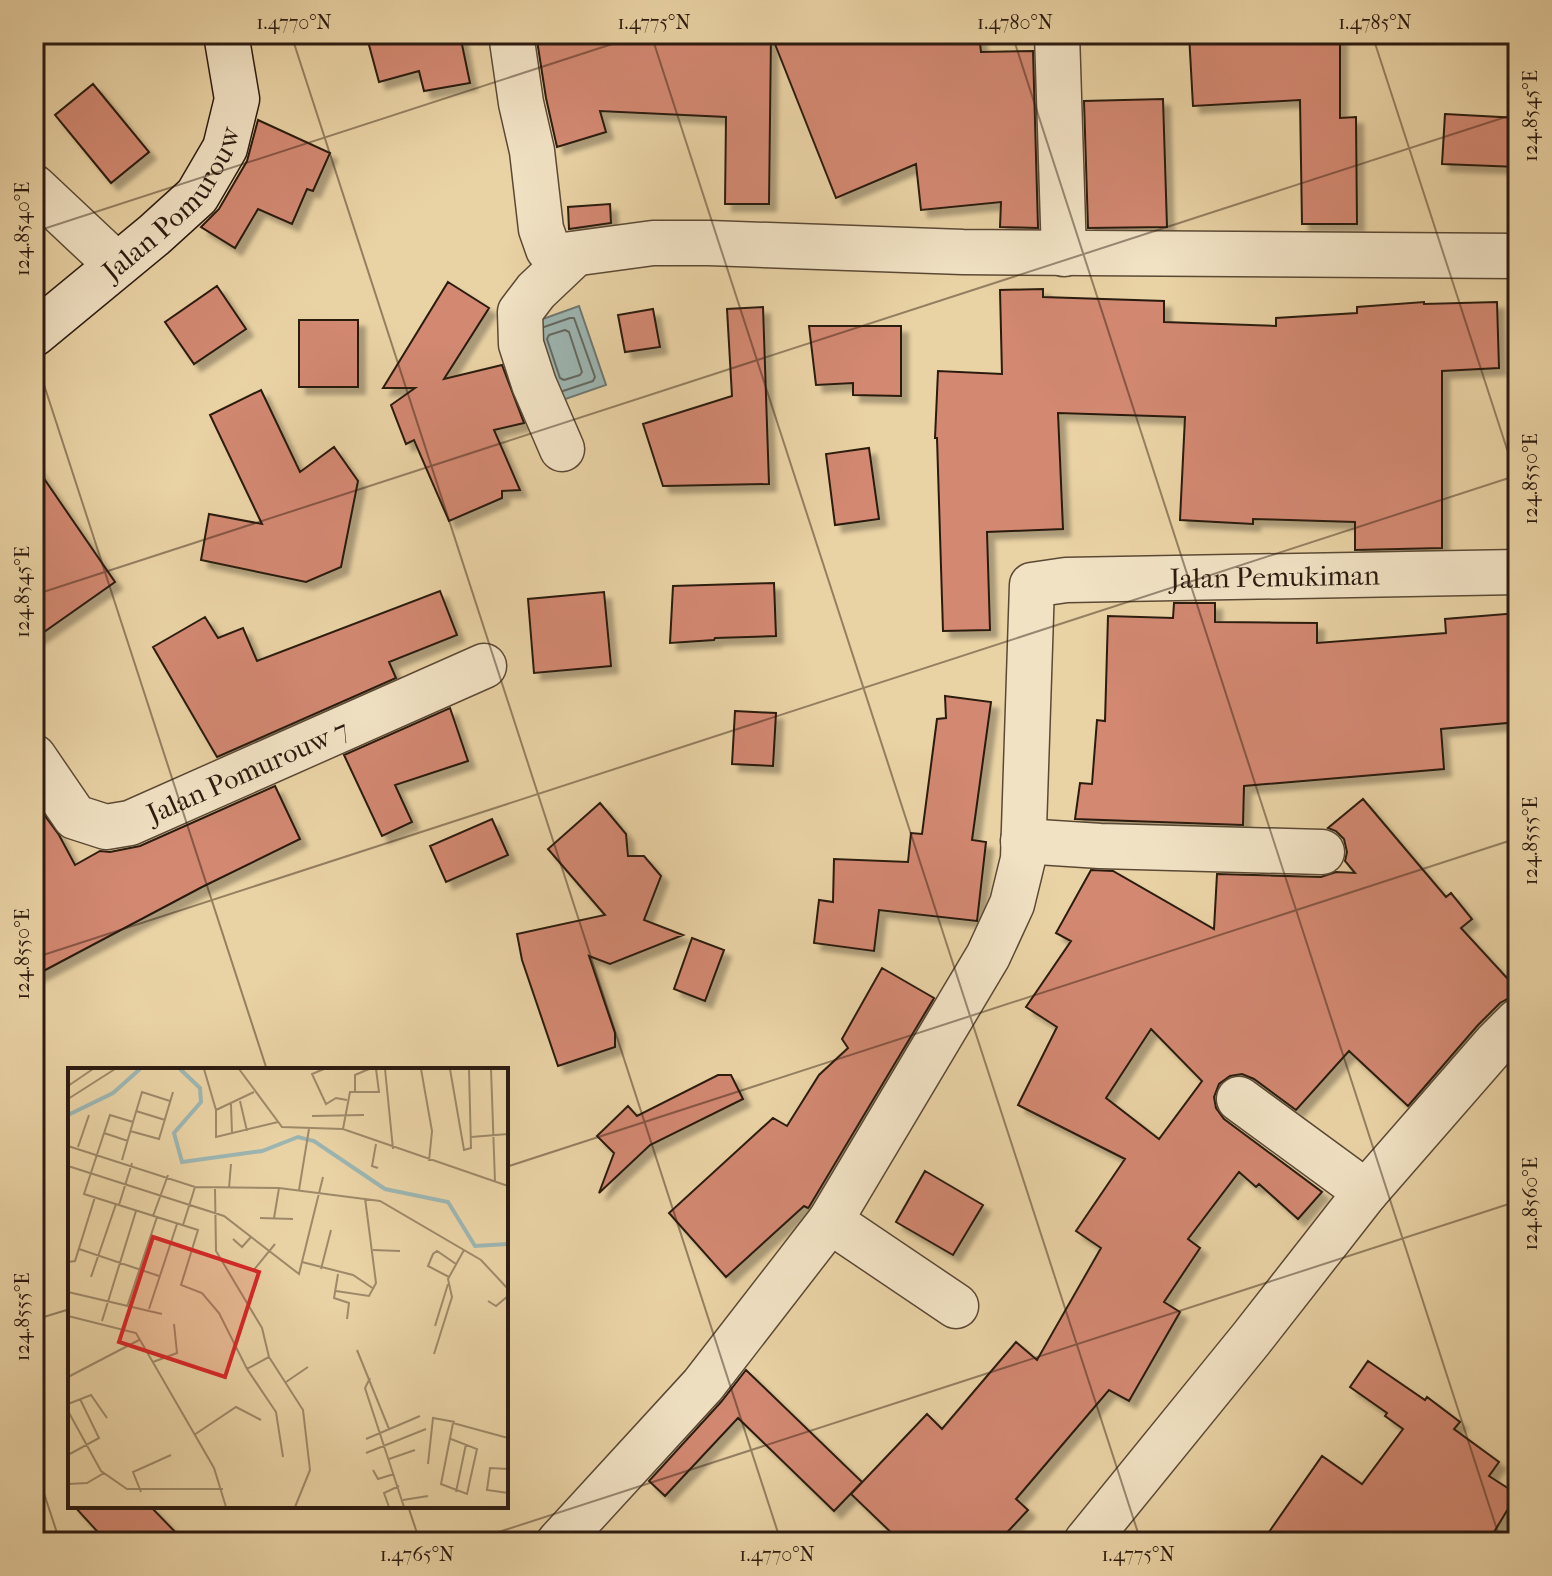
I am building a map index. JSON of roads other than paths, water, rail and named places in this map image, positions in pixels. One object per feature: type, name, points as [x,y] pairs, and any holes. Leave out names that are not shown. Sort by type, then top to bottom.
[{"type":"street","name":"Jalan Pomurouw","points":[[34,334],[197,196],[225,148],[237,99],[226,34]]},
{"type":"street","points":[[511,34],[532,151],[541,229],[548,249],[557,256],[653,243],[1064,254],[1518,256]]},
{"type":"street","points":[[1057,34],[1064,254]]},
{"type":"street","points":[[34,187],[117,265]]},
{"type":"street","points":[[562,449],[534,384],[521,344],[520,312],[536,291],[575,254]]},
{"type":"street","name":"Jalan Pemukiman","points":[[1023,841],[1032,585],[1066,580],[1518,572]]},
{"type":"street","name":"Jalan Pomurouw 7","points":[[34,757],[75,817],[106,827],[130,823],[484,666]]},
{"type":"street","points":[[559,1542],[703,1385],[830,1221],[988,956],[1012,904],[1023,859],[1023,841],[1322,852]]},
{"type":"street","points":[[1086,1542],[1366,1192],[1507,1032]]},
{"type":"street","points":[[1239,1099],[1366,1192]]},
{"type":"street","points":[[830,1221],[956,1306]]},
{"type":"water","points":[[579,306],[606,385],[551,404],[523,326]]}]
